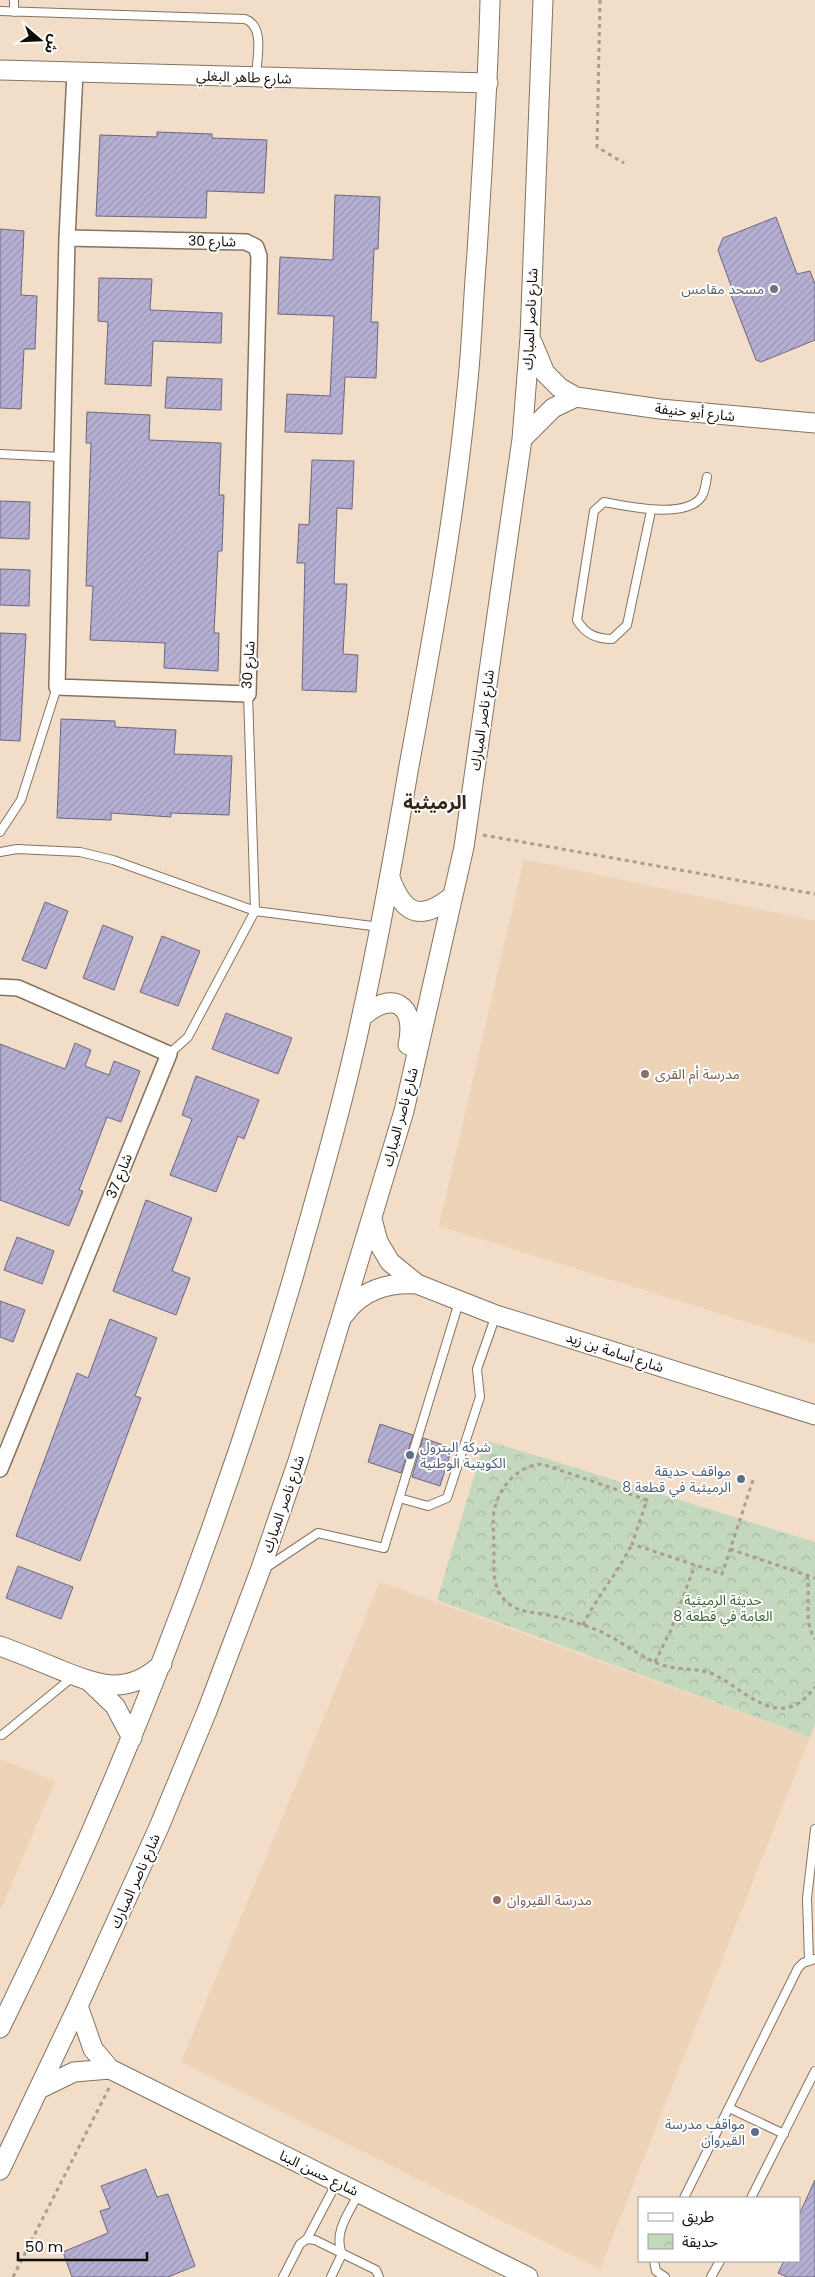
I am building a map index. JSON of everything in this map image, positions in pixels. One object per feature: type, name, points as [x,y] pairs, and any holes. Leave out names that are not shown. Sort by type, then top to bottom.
[{"type":"street","points":[[0,2028],[84,1851],[132,1738],[163,1663],[221,1503],[272,1347],[317,1196],[362,1017],[390,878],[442,585],[467,391],[488,84],[490,0]]},
{"type":"street","name":"شارع ناصر المبارك","points":[[0,2170],[78,2006],[196,1738],[260,1571],[298,1461],[404,1112],[466,832],[522,439],[530,337],[543,0]]},
{"type":"street","name":"شارع طاهر البغلي","points":[[0,70],[488,84]]},
{"type":"street","points":[[57,687],[67,238],[74,72]]},
{"type":"street","name":"شارع 30","points":[[57,687],[248,694],[259,256],[256,247],[246,242],[67,238]]},
{"type":"street","name":"شارع أبو حنيفة","points":[[530,337],[545,374],[560,388],[576,397],[660,409],[815,423]]},
{"type":"street","points":[[522,439],[553,408],[576,397]]},
{"type":"street","points":[[390,878],[397,896],[404,905],[413,911],[430,912],[450,898]]},
{"type":"street","points":[[0,987],[18,988],[169,1054]]},
{"type":"street","points":[[362,1017],[374,1007],[388,1003],[403,1008],[410,1015],[412,1028],[398,1094],[404,1112]]},
{"type":"street","name":"شارع 37","points":[[0,1468],[169,1054]]},
{"type":"street","name":"شارع أسامة بن زيد","points":[[372,1219],[378,1242],[386,1257],[398,1271],[417,1284],[496,1315],[815,1415]]},
{"type":"street","name":"شارع أسامة بن زيد","points":[[340,1321],[356,1301],[367,1293],[391,1284],[417,1284]]},
{"type":"street","points":[[0,1646],[82,1679],[102,1685],[129,1684],[147,1676],[163,1663]]},
{"type":"street","points":[[82,1679],[115,1706],[132,1738]]},
{"type":"street","name":"شارع حسن البنا","points":[[78,2006],[93,2049],[113,2071],[528,2277]]},
{"type":"street","points":[[39,2089],[74,2072],[113,2071]]},
{"type":"lane","points":[[14,0],[14,12]]},
{"type":"lane","points":[[0,11],[245,19],[252,22],[257,29],[256,77]]},
{"type":"lane","points":[[0,454],[62,457]]},
{"type":"lane","points":[[651,511],[627,625],[612,639],[601,639],[582,629],[577,620],[594,511],[604,502],[651,511],[689,505],[702,497],[707,477]]},
{"type":"lane","points":[[0,832],[21,800],[57,687]]},
{"type":"lane","points":[[169,1054],[188,1037],[255,911],[248,694]]},
{"type":"lane","points":[[0,852],[17,849],[53,849],[97,855],[255,911],[380,927]]},
{"type":"lane","points":[[260,1571],[318,1533],[384,1548],[459,1302]]},
{"type":"lane","points":[[399,1498],[428,1506],[447,1498],[480,1397],[477,1369],[496,1315]]},
{"type":"lane","points":[[2,1735],[82,1679]]},
{"type":"lane","points":[[684,2197],[798,1968],[812,1959],[807,1898],[815,1829]]},
{"type":"lane","points":[[752,2197],[815,2071]]},
{"type":"lane","points":[[729,2108],[784,2134]]},
{"type":"lane","points":[[283,2277],[300,2244],[307,2239],[337,2182]]},
{"type":"lane","points":[[331,2277],[342,2254],[339,2242],[340,2229],[359,2193]]},
{"type":"lane","points":[[307,2239],[314,2240],[376,2270],[379,2277]]},
{"type":"lane","points":[[654,2262],[656,2271],[665,2277]]},
{"type":"lane","points":[[711,2277],[719,2262]]},
{"type":"path","points":[[600,0],[597,147],[624,163]]},
{"type":"path","points":[[466,832],[815,894]]},
{"type":"path","points":[[583,1625],[592,1607],[619,1571],[632,1544],[647,1500],[542,1464],[532,1465],[520,1471],[509,1480],[494,1511],[494,1578],[499,1594],[509,1604],[521,1611],[548,1615],[604,1632],[655,1662],[716,1675],[763,1703],[778,1708],[792,1706],[805,1700],[815,1688]]},
{"type":"path","points":[[632,1544],[722,1574],[754,1480]]},
{"type":"path","points":[[730,1549],[815,1578]]},
{"type":"path","points":[[655,1662],[671,1630],[695,1565]]},
{"type":"path","points":[[807,1575],[810,1588],[809,1624],[815,1639]]},
{"type":"path","points":[[13,2277],[113,2071]]},
{"type":"shaded area","name":"مدرسة أم القرى","points":[[524,859],[815,921],[815,1343],[439,1226]]},
{"type":"shaded area","name":"مدرسة القيروان","points":[[380,1582],[810,1737],[600,2269],[181,2062]]},
{"type":"shaded area","points":[[0,1759],[55,1781],[0,1911]]},
{"type":"green space","name":"حديثة الرميثية العامة في قطعة 8","points":[[485,1440],[815,1542],[815,1724],[810,1737],[437,1600]]},
{"type":"building","points":[[157,132],[212,134],[212,138],[267,140],[264,193],[207,191],[206,218],[96,216],[100,135],[157,137]]},
{"type":"building","points":[[335,195],[380,197],[378,249],[374,249],[371,322],[378,322],[376,378],[345,377],[342,434],[285,432],[287,394],[330,396],[334,316],[278,314],[280,257],[333,260]]},
{"type":"building","name":"مسحد مقامس","points":[[776,217],[797,274],[810,271],[815,284],[815,340],[761,362],[756,360],[731,295],[734,294],[718,250],[723,238]]},
{"type":"building","points":[[0,229],[24,231],[21,295],[37,296],[35,349],[24,349],[21,409],[0,408]]},
{"type":"building","points":[[99,278],[152,279],[150,310],[222,313],[221,343],[153,341],[151,386],[105,384],[108,322],[98,321]]},
{"type":"building","points":[[167,377],[222,379],[221,410],[165,408]]},
{"type":"building","points":[[87,412],[150,415],[149,440],[221,443],[219,495],[224,495],[222,551],[218,551],[214,633],[219,633],[218,671],[164,668],[165,643],[90,640],[93,586],[86,586],[91,443],[86,443]]},
{"type":"building","points":[[312,460],[354,461],[352,509],[337,508],[334,584],[347,584],[343,654],[358,655],[356,692],[302,690],[305,563],[297,563],[299,524],[309,525]]},
{"type":"building","points":[[0,501],[30,502],[29,539],[0,538]]},
{"type":"building","points":[[0,569],[30,570],[29,606],[0,605]]},
{"type":"building","points":[[0,633],[26,634],[20,741],[0,740]]},
{"type":"building","points":[[61,719],[115,721],[115,727],[176,730],[174,754],[232,756],[229,815],[171,813],[171,817],[111,813],[111,820],[57,818]]},
{"type":"building","points":[[45,902],[68,911],[46,969],[22,960]]},
{"type":"building","points":[[103,925],[133,937],[114,990],[83,978]]},
{"type":"building","points":[[162,936],[200,951],[178,1006],[140,992]]},
{"type":"building","points":[[226,1013],[292,1038],[278,1074],[212,1049]]},
{"type":"building","points":[[75,1043],[91,1050],[85,1066],[109,1075],[114,1061],[140,1071],[121,1122],[107,1117],[79,1190],[83,1191],[69,1226],[0,1200],[0,1044],[65,1069]]},
{"type":"building","points":[[196,1076],[259,1100],[244,1139],[238,1136],[216,1192],[170,1175],[192,1119],[182,1115]]},
{"type":"building","points":[[146,1200],[192,1218],[172,1271],[190,1278],[176,1315],[113,1291]]},
{"type":"building","points":[[17,1237],[54,1251],[42,1284],[4,1270]]},
{"type":"building","points":[[0,1301],[25,1310],[13,1342],[0,1337]]},
{"type":"building","points":[[110,1319],[157,1338],[135,1396],[141,1398],[80,1561],[16,1536],[77,1373],[88,1378]]},
{"type":"building","points":[[380,1424],[413,1435],[401,1473],[368,1462]]},
{"type":"building","points":[[423,1438],[452,1448],[440,1486],[412,1477]]},
{"type":"building","points":[[18,1566],[73,1587],[61,1619],[6,1598]]},
{"type":"building","points":[[146,2169],[157,2197],[168,2194],[195,2266],[168,2277],[72,2277],[63,2252],[108,2233],[100,2211],[110,2208],[101,2186]]},
{"type":"building","points":[[815,2180],[815,2277],[787,2277],[778,2273],[784,2262],[800,2262],[800,2213]]},
{"type":"place","name":"مسحد مقامس","points":[[774,289]]},
{"type":"place","name":"مدرسة أم القرى","points":[[645,1074]]},
{"type":"place","name":"شركة البترول الكويتية الوطنية","points":[[410,1455]]},
{"type":"place","name":"مواقف حديقة الرميثية في قطعة 8","points":[[741,1479]]},
{"type":"place","name":"مدرسة القيروان","points":[[497,1900]]},
{"type":"place","name":"مواقف مدرسة القيروان","points":[[755,2132]]},
{"type":"district","name":"الرميثية","points":[[435,802]]}]
